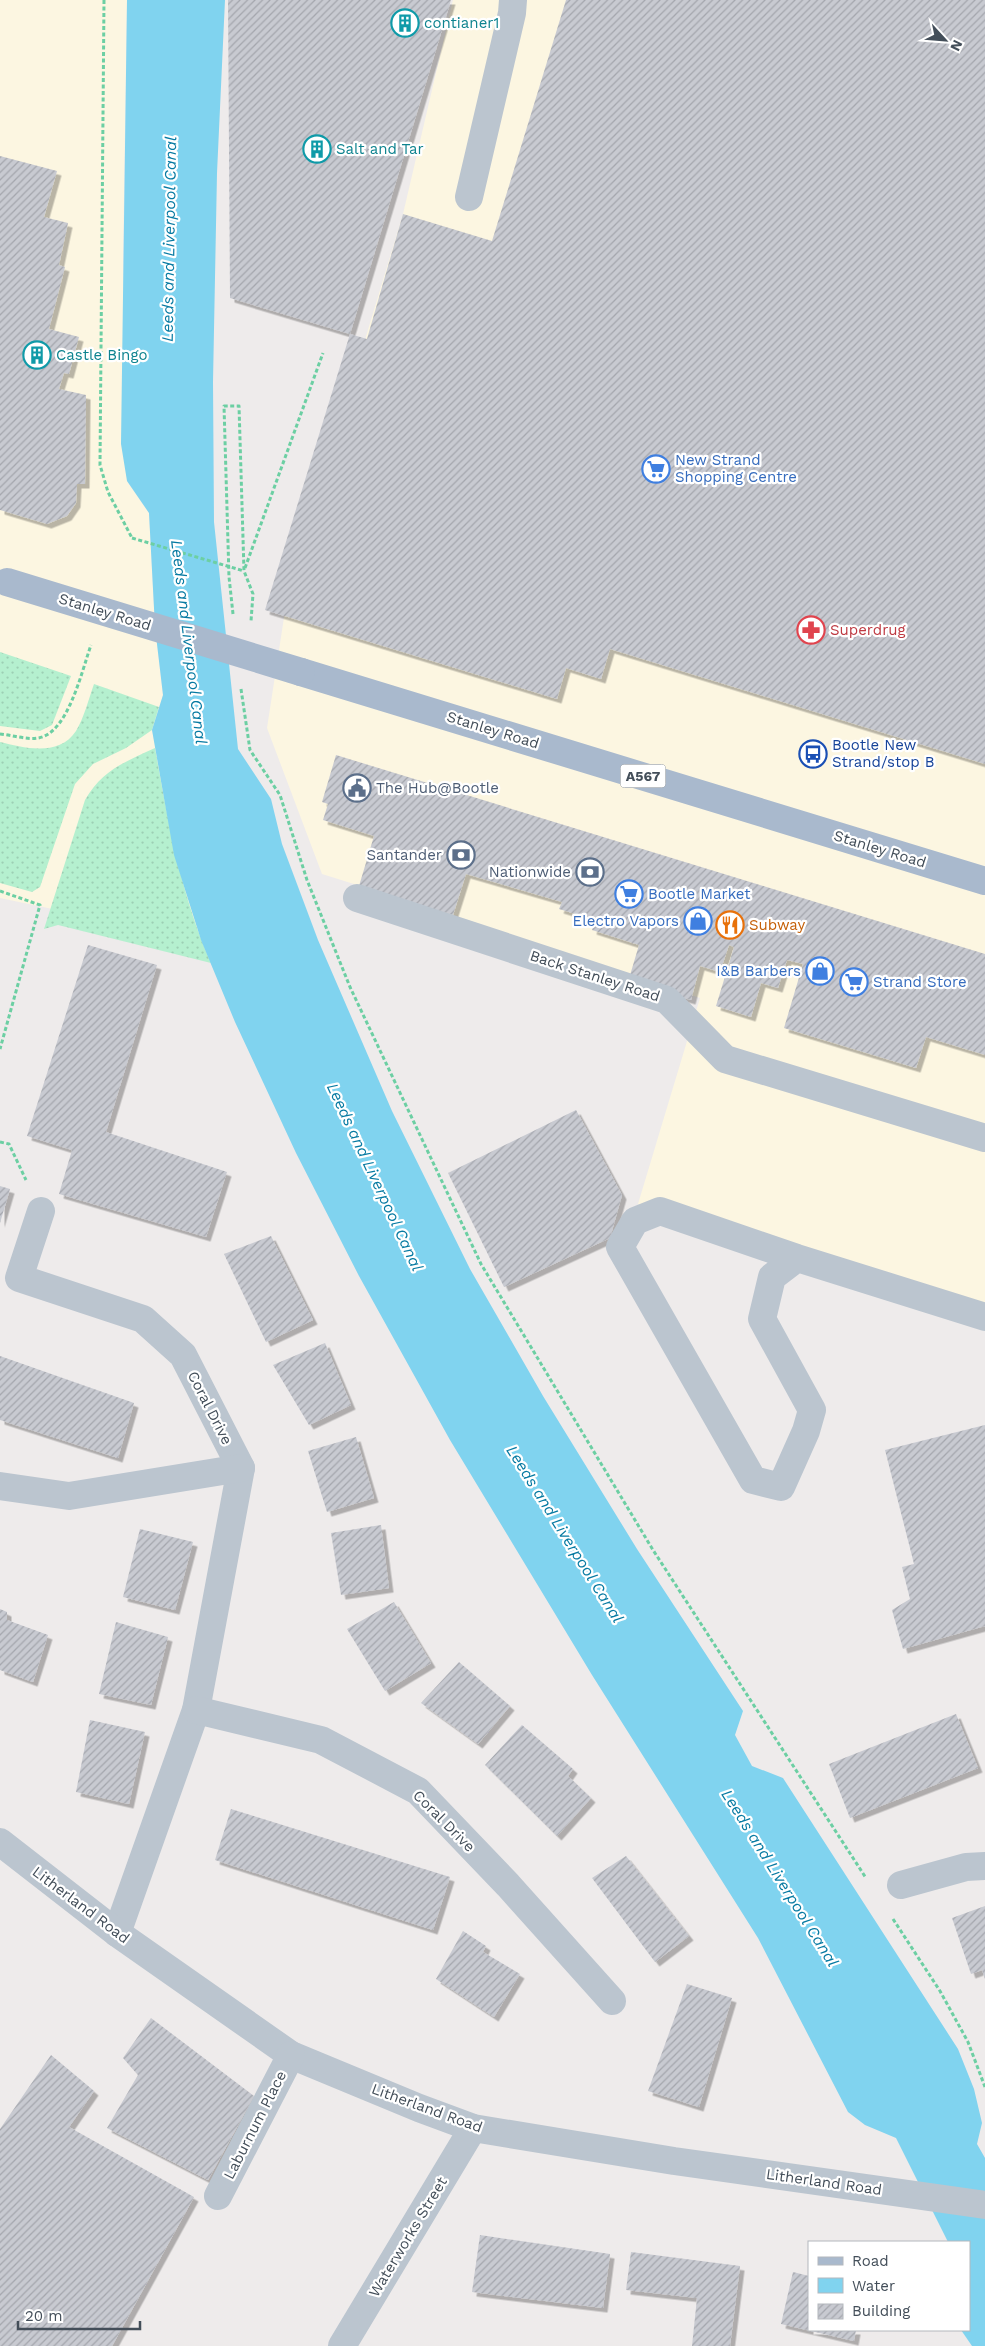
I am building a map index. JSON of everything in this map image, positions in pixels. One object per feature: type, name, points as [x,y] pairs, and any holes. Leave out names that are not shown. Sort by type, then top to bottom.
[{"type":"main road","name":"Stanley Road","points":[[3,580],[985,881]]},
{"type":"street","points":[[469,197],[512,12],[513,0]]},
{"type":"street","name":"Back Stanley Road","points":[[357,898],[667,1000],[726,1059],[985,1138]]},
{"type":"street","points":[[797,1258],[772,1276],[762,1319],[812,1410],[806,1431],[781,1487],[753,1480],[620,1247],[635,1221],[660,1210],[797,1258],[985,1317]]},
{"type":"street","name":"Coral Drive","points":[[41,1211],[19,1278],[143,1319],[183,1355],[241,1468]]},
{"type":"street","points":[[0,1486],[69,1496],[241,1468],[196,1710],[116,1933]]},
{"type":"street","name":"Coral Drive","points":[[196,1710],[322,1740],[418,1792],[508,1885],[612,2001]]},
{"type":"street","name":"Litherland Road","points":[[0,1842],[116,1933],[291,2055],[419,2108],[473,2128],[674,2160],[985,2205]]},
{"type":"street","points":[[901,1885],[966,1868],[985,1866]]},
{"type":"street","name":"Laburnum Place","points":[[218,2196],[291,2055]]},
{"type":"street","name":"Waterworks Street","points":[[342,2346],[473,2128]]},
{"type":"path","points":[[104,0],[100,465],[108,492],[132,538],[244,571]]},
{"type":"path","points":[[244,571],[323,353]]},
{"type":"path","points":[[233,616],[229,577],[224,406],[239,406],[244,571],[253,594],[249,656]]},
{"type":"path","points":[[0,734],[37,739],[55,731],[65,717],[103,612]]},
{"type":"path","points":[[241,685],[250,750],[280,795],[307,880],[350,987],[481,1264],[653,1550],[871,1886]]},
{"type":"path","points":[[0,891],[40,905],[0,1048]]},
{"type":"path","points":[[0,1142],[9,1144],[41,1211]]},
{"type":"path","points":[[892,1918],[940,1991],[968,2042],[985,2087]]},
{"type":"shaded area","points":[[0,0],[127,0],[123,259],[127,481],[149,513],[155,627],[163,696],[152,730],[201,940],[0,898]]},
{"type":"shaded area","points":[[453,0],[985,0],[985,1316],[638,1204],[700,998],[453,915],[322,874],[267,728],[287,598],[403,214]]},
{"type":"green space","points":[[0,652],[71,676],[52,725],[40,731],[0,726]]},
{"type":"green space","points":[[94,684],[159,707],[152,730],[126,748],[93,764],[75,784],[40,887],[32,892],[0,883],[0,742],[41,749],[60,745],[69,739],[79,726]]},
{"type":"green space","points":[[155,748],[171,830],[191,911],[211,963],[58,925],[44,929],[85,800],[99,781],[115,768]]},
{"type":"water","name":"Leeds and Liverpool Canal","points":[[127,0],[225,0],[217,173],[213,382],[214,522],[238,749],[271,799],[282,844],[318,940],[392,1111],[470,1269],[543,1396],[637,1549],[743,1711],[735,1735],[752,1766],[783,1778],[958,2049],[974,2089],[982,2123],[977,2144],[985,2158],[985,2346],[972,2346],[962,2331],[970,2331],[970,2241],[948,2241],[896,2138],[865,2125],[848,2112],[758,1938],[592,1675],[450,1440],[359,1276],[296,1153],[235,1022],[201,940],[174,855],[152,730],[163,695],[155,627],[149,513],[127,481],[121,444]]},
{"type":"building","name":"Salt and Tar","points":[[228,0],[451,0],[350,334],[230,298]]},
{"type":"building","name":"New Strand Shopping Centre","points":[[566,0],[985,0],[985,764],[610,649],[601,679],[566,668],[557,699],[265,610],[350,334],[367,339],[403,214],[492,241]]},
{"type":"building","name":"Castle Bingo","points":[[0,156],[57,171],[44,217],[68,223],[59,265],[65,267],[49,329],[79,337],[69,374],[64,373],[59,389],[86,395],[85,484],[77,484],[76,503],[67,516],[47,524],[0,510]]},
{"type":"building","points":[[336,755],[985,954],[985,1055],[926,1037],[916,1068],[784,1028],[803,964],[787,960],[778,988],[761,983],[751,1017],[716,1006],[734,947],[729,945],[720,972],[700,966],[691,1000],[628,982],[639,945],[592,930],[595,920],[559,909],[562,902],[466,874],[453,915],[359,886],[374,836],[323,820],[328,804],[322,802]]},
{"type":"building","points":[[88,945],[157,965],[106,1132],[227,1172],[206,1237],[59,1194],[72,1150],[27,1136]]},
{"type":"building","points":[[576,1110],[622,1195],[610,1238],[504,1287],[448,1173]]},
{"type":"building","points":[[0,1186],[10,1189],[0,1223]]},
{"type":"building","points":[[271,1236],[313,1320],[266,1342],[224,1254]]},
{"type":"building","points":[[325,1343],[351,1405],[309,1425],[273,1365]]},
{"type":"building","points":[[0,1356],[134,1403],[118,1458],[0,1420]]},
{"type":"building","points":[[985,1425],[985,1626],[903,1649],[892,1610],[910,1599],[902,1567],[914,1564],[885,1450]]},
{"type":"building","points":[[356,1437],[374,1498],[327,1512],[308,1451]]},
{"type":"building","points":[[381,1525],[389,1588],[341,1595],[331,1533]]},
{"type":"building","points":[[140,1529],[193,1542],[175,1610],[123,1597]]},
{"type":"building","points":[[394,1602],[431,1663],[385,1691],[347,1629]]},
{"type":"building","points":[[0,1609],[7,1612],[7,1620],[48,1635],[33,1682],[0,1670]]},
{"type":"building","points":[[116,1622],[168,1637],[151,1705],[99,1694]]},
{"type":"building","points":[[459,1662],[510,1706],[478,1744],[421,1703]]},
{"type":"building","points":[[956,1714],[978,1768],[850,1818],[829,1764]]},
{"type":"building","points":[[90,1720],[145,1732],[129,1804],[76,1792]]},
{"type":"building","points":[[522,1725],[573,1769],[568,1776],[591,1798],[557,1836],[485,1765]]},
{"type":"building","points":[[231,1809],[450,1877],[433,1930],[215,1860]]},
{"type":"building","points":[[626,1856],[689,1936],[655,1962],[592,1878]]},
{"type":"building","points":[[985,1906],[985,1979],[982,1970],[971,1974],[952,1918]]},
{"type":"building","points":[[463,1931],[486,1946],[483,1952],[520,1974],[494,2017],[436,1979]]},
{"type":"building","points":[[687,1984],[732,1998],[699,2107],[648,2091]]},
{"type":"building","points":[[151,2018],[254,2096],[208,2180],[107,2128],[138,2075],[123,2058]]},
{"type":"building","points":[[51,2055],[94,2091],[69,2127],[194,2197],[112,2346],[0,2346],[0,2129]]},
{"type":"building","points":[[480,2235],[610,2254],[603,2308],[472,2292]]},
{"type":"building","points":[[631,2252],[740,2266],[730,2346],[692,2346],[697,2298],[626,2290]]},
{"type":"building","points":[[793,2272],[808,2276],[808,2330],[781,2324]]},
{"type":"building","points":[[811,2331],[856,2331],[854,2341]]},
{"type":"place","name":"contianer1","points":[[405,23]]},
{"type":"place","name":"Salt and Tar","points":[[317,149]]},
{"type":"place","name":"Castle Bingo","points":[[37,355]]},
{"type":"place","name":"New Strand Shopping Centre","points":[[656,469]]},
{"type":"place","name":"Superdrug","points":[[811,630]]},
{"type":"place","name":"Bootle New Strand/stop B","points":[[813,754]]},
{"type":"place","name":"The Hub@Bootle","points":[[357,788]]},
{"type":"place","name":"Santander","points":[[461,855]]},
{"type":"place","name":"Nationwide","points":[[590,872]]},
{"type":"place","name":"Bootle Market","points":[[629,894]]},
{"type":"place","name":"Electro Vapors","points":[[698,921]]},
{"type":"place","name":"Subway","points":[[730,925]]},
{"type":"place","name":"I&B Barbers","points":[[820,971]]},
{"type":"place","name":"Strand Store","points":[[854,982]]}]
